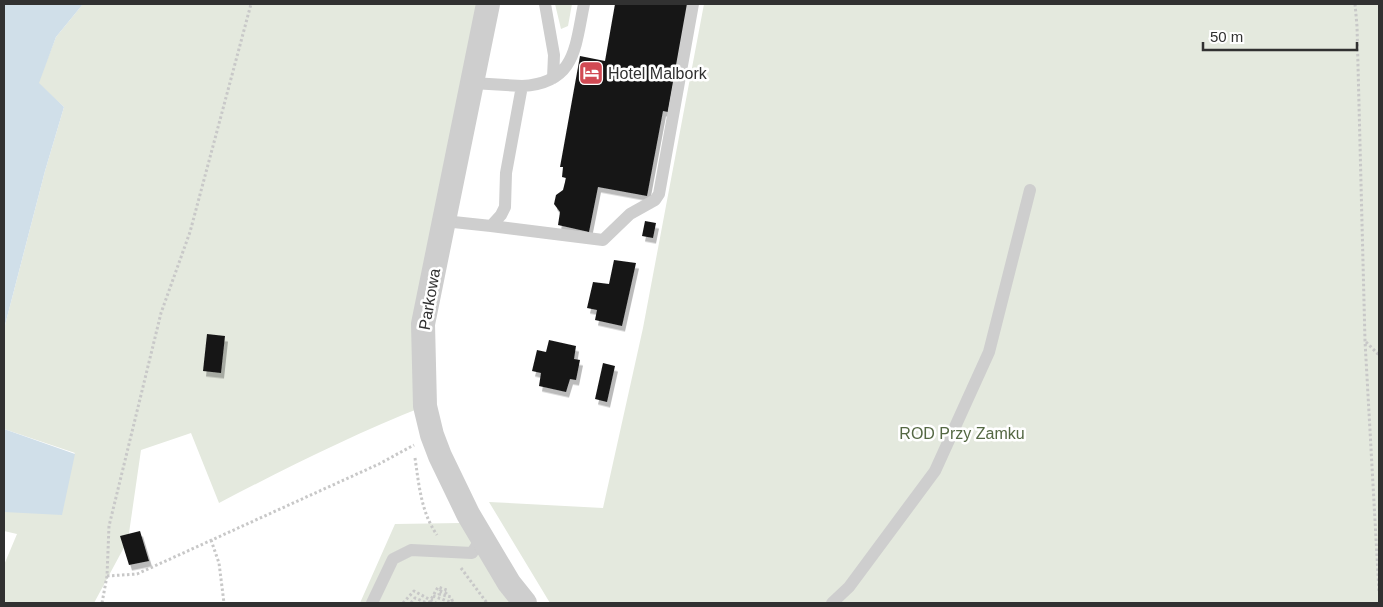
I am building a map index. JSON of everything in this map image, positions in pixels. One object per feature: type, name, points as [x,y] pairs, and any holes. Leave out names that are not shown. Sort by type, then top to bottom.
[{"type":"street","name":"Parkowa","points":[[488,4],[423,324],[425,406],[423,440],[440,456],[468,514],[509,583],[525,603]]},
{"type":"lane","points":[[545,4],[554,55],[553,78]]},
{"type":"lane","points":[[472,83],[522,86],[537,85],[553,78],[564,70],[571,60],[584,4]]},
{"type":"lane","points":[[444,221],[603,240],[630,214],[655,200],[660,194],[693,4]]},
{"type":"lane","points":[[491,226],[501,215],[505,207],[506,173],[522,86]]},
{"type":"lane","points":[[832,603],[849,587],[935,471],[989,352],[1030,190]]},
{"type":"lane","points":[[372,603],[393,559],[411,550],[472,553],[482,537]]},
{"type":"path","points":[[102,603],[107,576],[109,526],[161,313],[190,232],[251,4]]},
{"type":"path","points":[[1355,4],[1365,341],[1379,592]]},
{"type":"path","points":[[1365,341],[1379,355]]},
{"type":"path","points":[[107,576],[137,574],[379,464],[423,440]]},
{"type":"path","points":[[423,440],[421,499],[426,515],[434,530],[487,603]]},
{"type":"path","points":[[210,540],[219,563],[224,603]]},
{"type":"path","points":[[429,602],[438,587],[447,590],[446,593],[440,591],[439,594],[451,597],[453,603]]},
{"type":"path","points":[[403,603],[414,591],[429,602]]},
{"type":"path","points":[[433,596],[453,603]]},
{"type":"path","points":[[411,603],[415,598],[436,603]]},
{"type":"green space","points":[[83,4],[488,4],[452,179],[425,406],[320,452],[219,503],[191,433],[141,450],[128,540],[94,603],[4,603],[4,565],[17,534],[4,531],[4,512],[22,512],[75,453],[4,429],[4,329],[45,171],[64,107],[38,83],[56,37]]},
{"type":"green space","points":[[555,4],[572,4],[568,26],[561,29]]},
{"type":"green space","name":"ROD Przy Zamku","points":[[704,4],[1379,4],[1379,603],[550,603],[489,502],[603,508],[643,328]]},
{"type":"green space","points":[[461,523],[521,603],[360,603],[395,524]]},
{"type":"shaded area","points":[[4,4],[83,4],[56,37],[39,83],[64,107],[45,171],[4,329]]},
{"type":"shaded area","points":[[4,429],[75,454],[62,515],[4,512]]},
{"type":"building","points":[[615,4],[688,4],[668,112],[663,111],[647,196],[598,187],[589,232],[558,225],[560,212],[554,204],[556,195],[563,190],[566,178],[562,177],[563,167],[560,167],[580,56],[605,61]]},
{"type":"building","points":[[645,221],[656,223],[653,238],[642,236]]},
{"type":"building","points":[[614,260],[636,263],[622,326],[595,320],[597,310],[587,308],[593,282],[609,284]]},
{"type":"building","points":[[207,334],[225,336],[221,373],[203,371]]},
{"type":"building","points":[[549,340],[576,346],[574,359],[580,360],[576,380],[570,379],[566,392],[539,386],[541,373],[532,371],[537,350],[546,352]]},
{"type":"building","points":[[603,363],[615,366],[607,402],[595,399]]},
{"type":"building","points":[[140,531],[149,561],[129,565],[120,536]]},
{"type":"place","name":"Hotel Malbork","points":[[591,73]]}]
